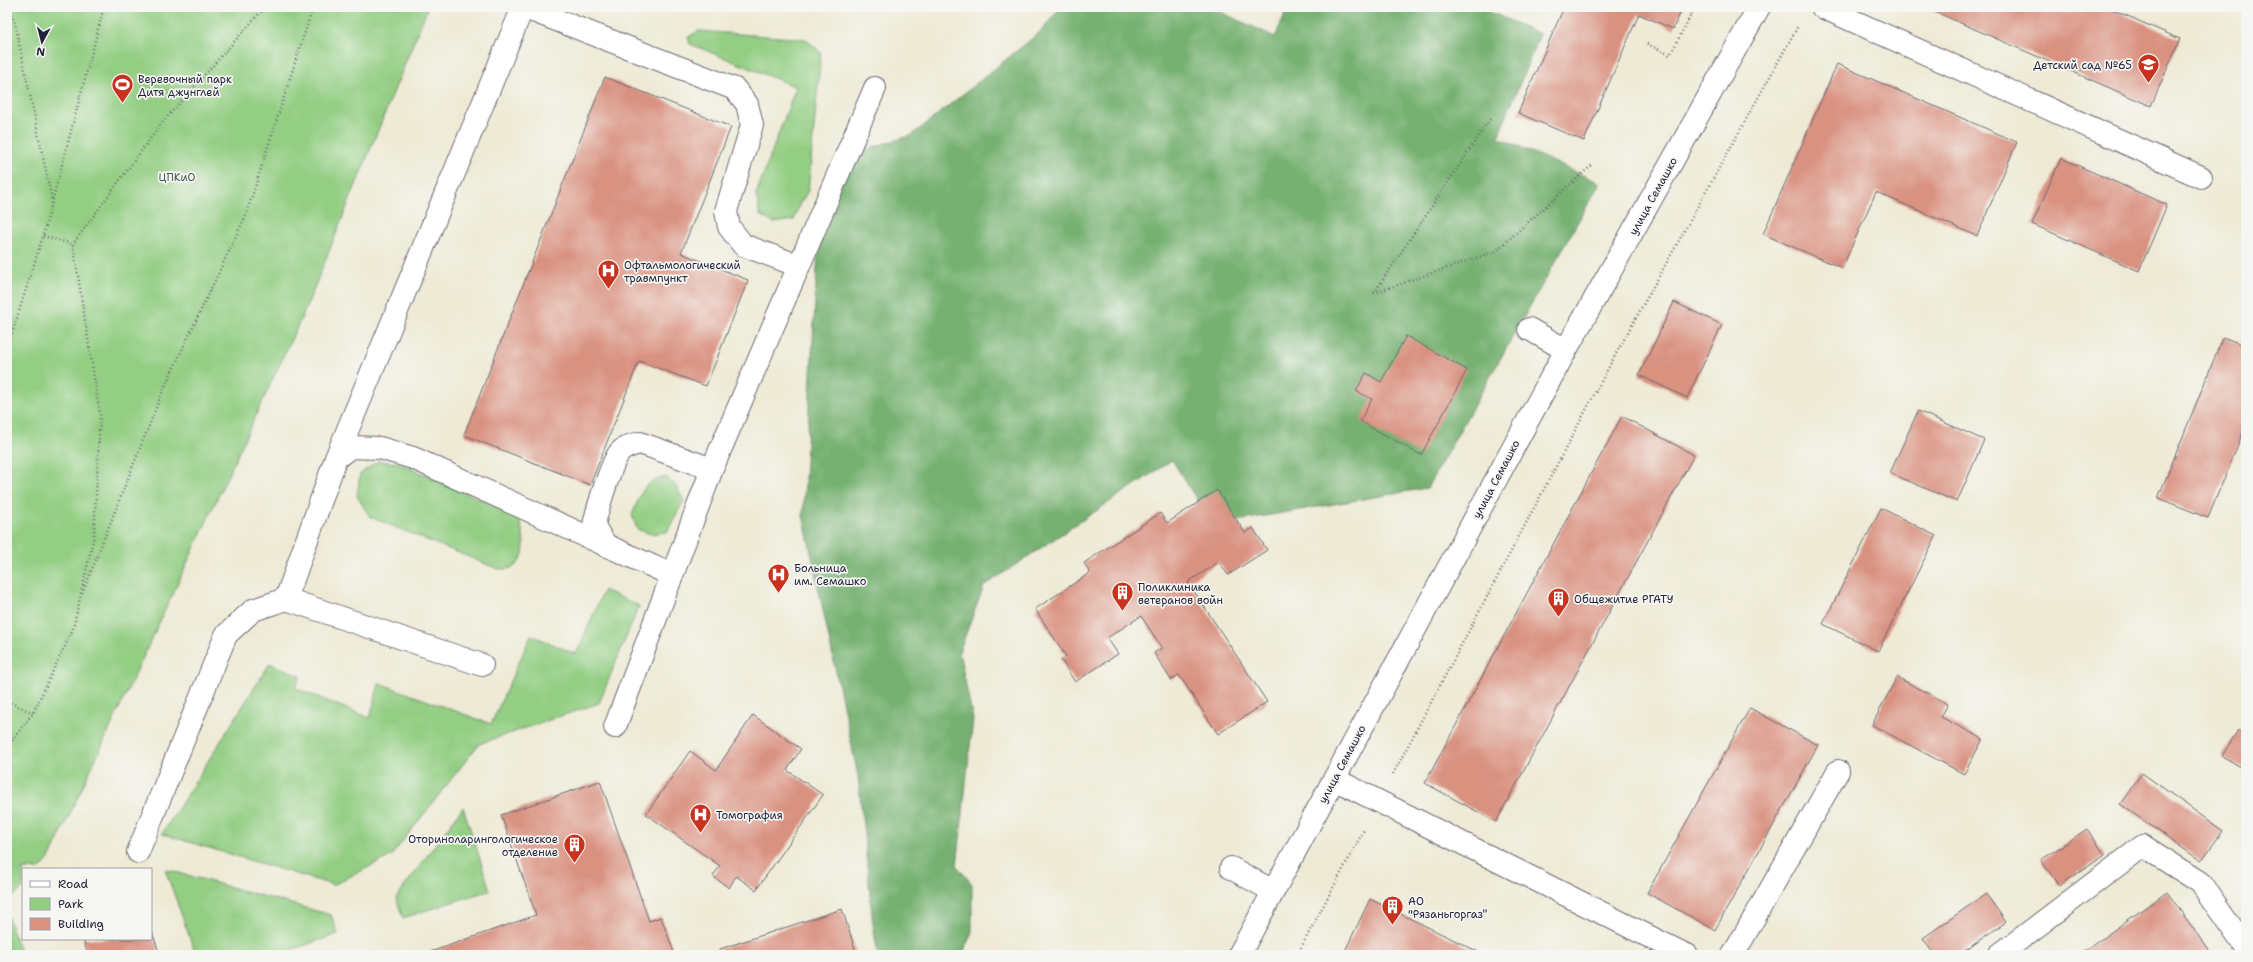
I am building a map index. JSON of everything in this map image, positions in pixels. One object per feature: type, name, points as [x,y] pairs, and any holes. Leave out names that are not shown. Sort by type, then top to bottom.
[{"type":"street","points":[[286,599],[336,458],[523,7],[735,88],[747,104],[752,125],[726,211],[729,227],[742,245],[799,266]]},
{"type":"street","name":"улица Семашко","points":[[1240,955],[1273,891],[1566,350],[1759,7]]},
{"type":"street","points":[[1822,7],[2201,177]]},
{"type":"street","points":[[615,727],[712,469],[875,88]]},
{"type":"street","points":[[1529,329],[1566,350]]},
{"type":"street","points":[[606,546],[594,526],[597,510],[619,453],[629,445],[640,443],[712,469]]},
{"type":"street","points":[[336,458],[351,447],[380,448],[412,458],[672,575]]},
{"type":"street","points":[[138,852],[226,635],[253,610],[286,599],[482,665]]},
{"type":"street","points":[[1733,955],[1838,771]]},
{"type":"street","points":[[1334,779],[1686,955]]},
{"type":"street","points":[[1998,955],[2143,846],[2200,882],[2246,948]]},
{"type":"street","points":[[1231,868],[1273,891]]},
{"type":"path","points":[[8,7],[15,23],[53,201]]},
{"type":"path","points":[[7,349],[53,201],[104,7]]},
{"type":"path","points":[[7,748],[33,713],[73,629],[94,536],[100,415],[73,244],[161,124],[265,7]]},
{"type":"path","points":[[79,602],[164,388],[246,215],[313,7]]},
{"type":"path","points":[[1647,44],[1670,55],[1695,7]]},
{"type":"path","points":[[1297,955],[1612,360],[1801,20]]},
{"type":"path","points":[[1490,119],[1374,293],[1496,251],[1592,165]]},
{"type":"path","points":[[43,236],[73,244]]},
{"type":"path","points":[[7,701],[33,713]]},
{"type":"green space","name":"ЦПКиО","points":[[7,7],[428,7],[306,308],[49,859],[41,868],[22,868],[22,889],[7,902]]},
{"type":"green space","points":[[1061,7],[1210,7],[1275,37],[1288,7],[1479,7],[1540,34],[1498,137],[1600,183],[1427,488],[1213,525],[1172,460],[984,586],[959,652],[973,719],[957,866],[972,884],[972,932],[962,955],[878,955],[873,925],[858,776],[803,515],[818,250],[851,154],[912,135],[1039,33]]},
{"type":"green space","points":[[699,31],[806,39],[821,53],[808,191],[799,205],[794,220],[774,223],[760,215],[756,194],[796,87],[690,44],[688,37]]},
{"type":"green space","points":[[378,461],[399,463],[518,516],[524,545],[521,558],[517,564],[511,568],[498,569],[370,517],[357,496],[360,474]]},
{"type":"green space","points":[[666,477],[675,485],[684,500],[667,532],[651,534],[637,529],[632,515],[640,495],[652,482]]},
{"type":"green space","points":[[604,590],[639,606],[599,703],[479,744],[391,856],[333,885],[162,834],[270,663],[301,676],[295,688],[370,718],[379,683],[491,724],[531,635],[576,654]]},
{"type":"green space","points":[[463,807],[490,890],[403,918],[396,898]]},
{"type":"green space","points":[[165,869],[331,915],[338,934],[276,955],[196,955]]},
{"type":"green space","points":[[7,914],[21,955],[7,955]]},
{"type":"building","points":[[1564,7],[1683,7],[1673,29],[1639,14],[1584,141],[1518,113]]},
{"type":"building","points":[[1924,7],[2107,7],[2180,39],[2151,106]]},
{"type":"building","points":[[1837,64],[2017,142],[1977,236],[1876,192],[1842,268],[1763,234]]},
{"type":"building","points":[[605,77],[731,127],[681,253],[748,280],[706,386],[639,361],[590,485],[464,435]]},
{"type":"building","points":[[2061,158],[2167,205],[2139,271],[2032,224]]},
{"type":"building","points":[[1674,302],[1722,325],[1687,398],[1639,375]]},
{"type":"building","points":[[1406,336],[1467,370],[1421,455],[1360,421],[1372,399],[1356,391],[1366,373],[1381,382]]},
{"type":"building","points":[[2223,337],[2246,346],[2246,425],[2208,518],[2158,498]]},
{"type":"building","points":[[1918,411],[1984,440],[1957,502],[1890,473]]},
{"type":"building","name":"Общежитие РГАТУ","points":[[1622,416],[1694,455],[1496,822],[1425,783]]},
{"type":"building","name":"Поликлиника ветеранов войн","points":[[1217,490],[1245,533],[1253,528],[1267,550],[1228,575],[1219,562],[1188,582],[1267,702],[1218,734],[1179,675],[1171,680],[1154,653],[1162,648],[1141,616],[1107,638],[1118,654],[1075,682],[1061,660],[1066,656],[1035,609],[1090,573],[1084,563],[1160,513],[1167,523]]},
{"type":"building","points":[[1881,508],[1936,536],[1878,651],[1823,624]]},
{"type":"building","points":[[1897,677],[1948,704],[1941,717],[1983,739],[1964,774],[1872,725]]},
{"type":"building","points":[[1750,708],[1818,745],[1715,930],[1647,893]]},
{"type":"building","points":[[753,715],[801,749],[787,770],[823,795],[756,890],[736,876],[729,888],[713,876],[720,866],[646,814],[690,751],[716,770]]},
{"type":"building","points":[[2238,730],[2246,735],[2246,770],[2222,756]]},
{"type":"building","points":[[2142,773],[2223,831],[2201,861],[2120,804]]},
{"type":"building","name":"Оториноларингологическое отделение","points":[[600,781],[649,921],[661,917],[675,955],[422,955],[536,915],[501,815]]},
{"type":"building","points":[[2087,829],[2105,855],[2059,886],[2041,860]]},
{"type":"building","points":[[2167,892],[2212,955],[2079,955]]},
{"type":"building","points":[[1986,894],[2006,922],[1959,955],[1934,955],[1923,938]]},
{"type":"building","name":"АО \"Рязаньгоргаз\"","points":[[1370,899],[1485,955],[1343,955]]},
{"type":"building","points":[[842,909],[857,955],[722,955],[720,949]]},
{"type":"building","points":[[152,932],[160,955],[88,955],[83,940],[152,940]]},
{"type":"place","name":"Детский сад №65","points":[[2148,84]]},
{"type":"place","name":"Веревочный парк Дитя джунглей","points":[[122,104]]},
{"type":"place","name":"Офтальмологический травмпункт","points":[[609,290]]},
{"type":"place","name":"Больница им. Семашко","points":[[778,594]]},
{"type":"place","name":"Поликлиника ветеранов войн","points":[[1123,612]]},
{"type":"place","name":"Общежитие РГАТУ","points":[[1559,618]]},
{"type":"place","name":"Томография","points":[[700,834]]},
{"type":"place","name":"Оториноларингологическое отделение","points":[[574,864]]},
{"type":"place","name":"АО \"Рязаньгоргаз\"","points":[[1392,926]]}]
